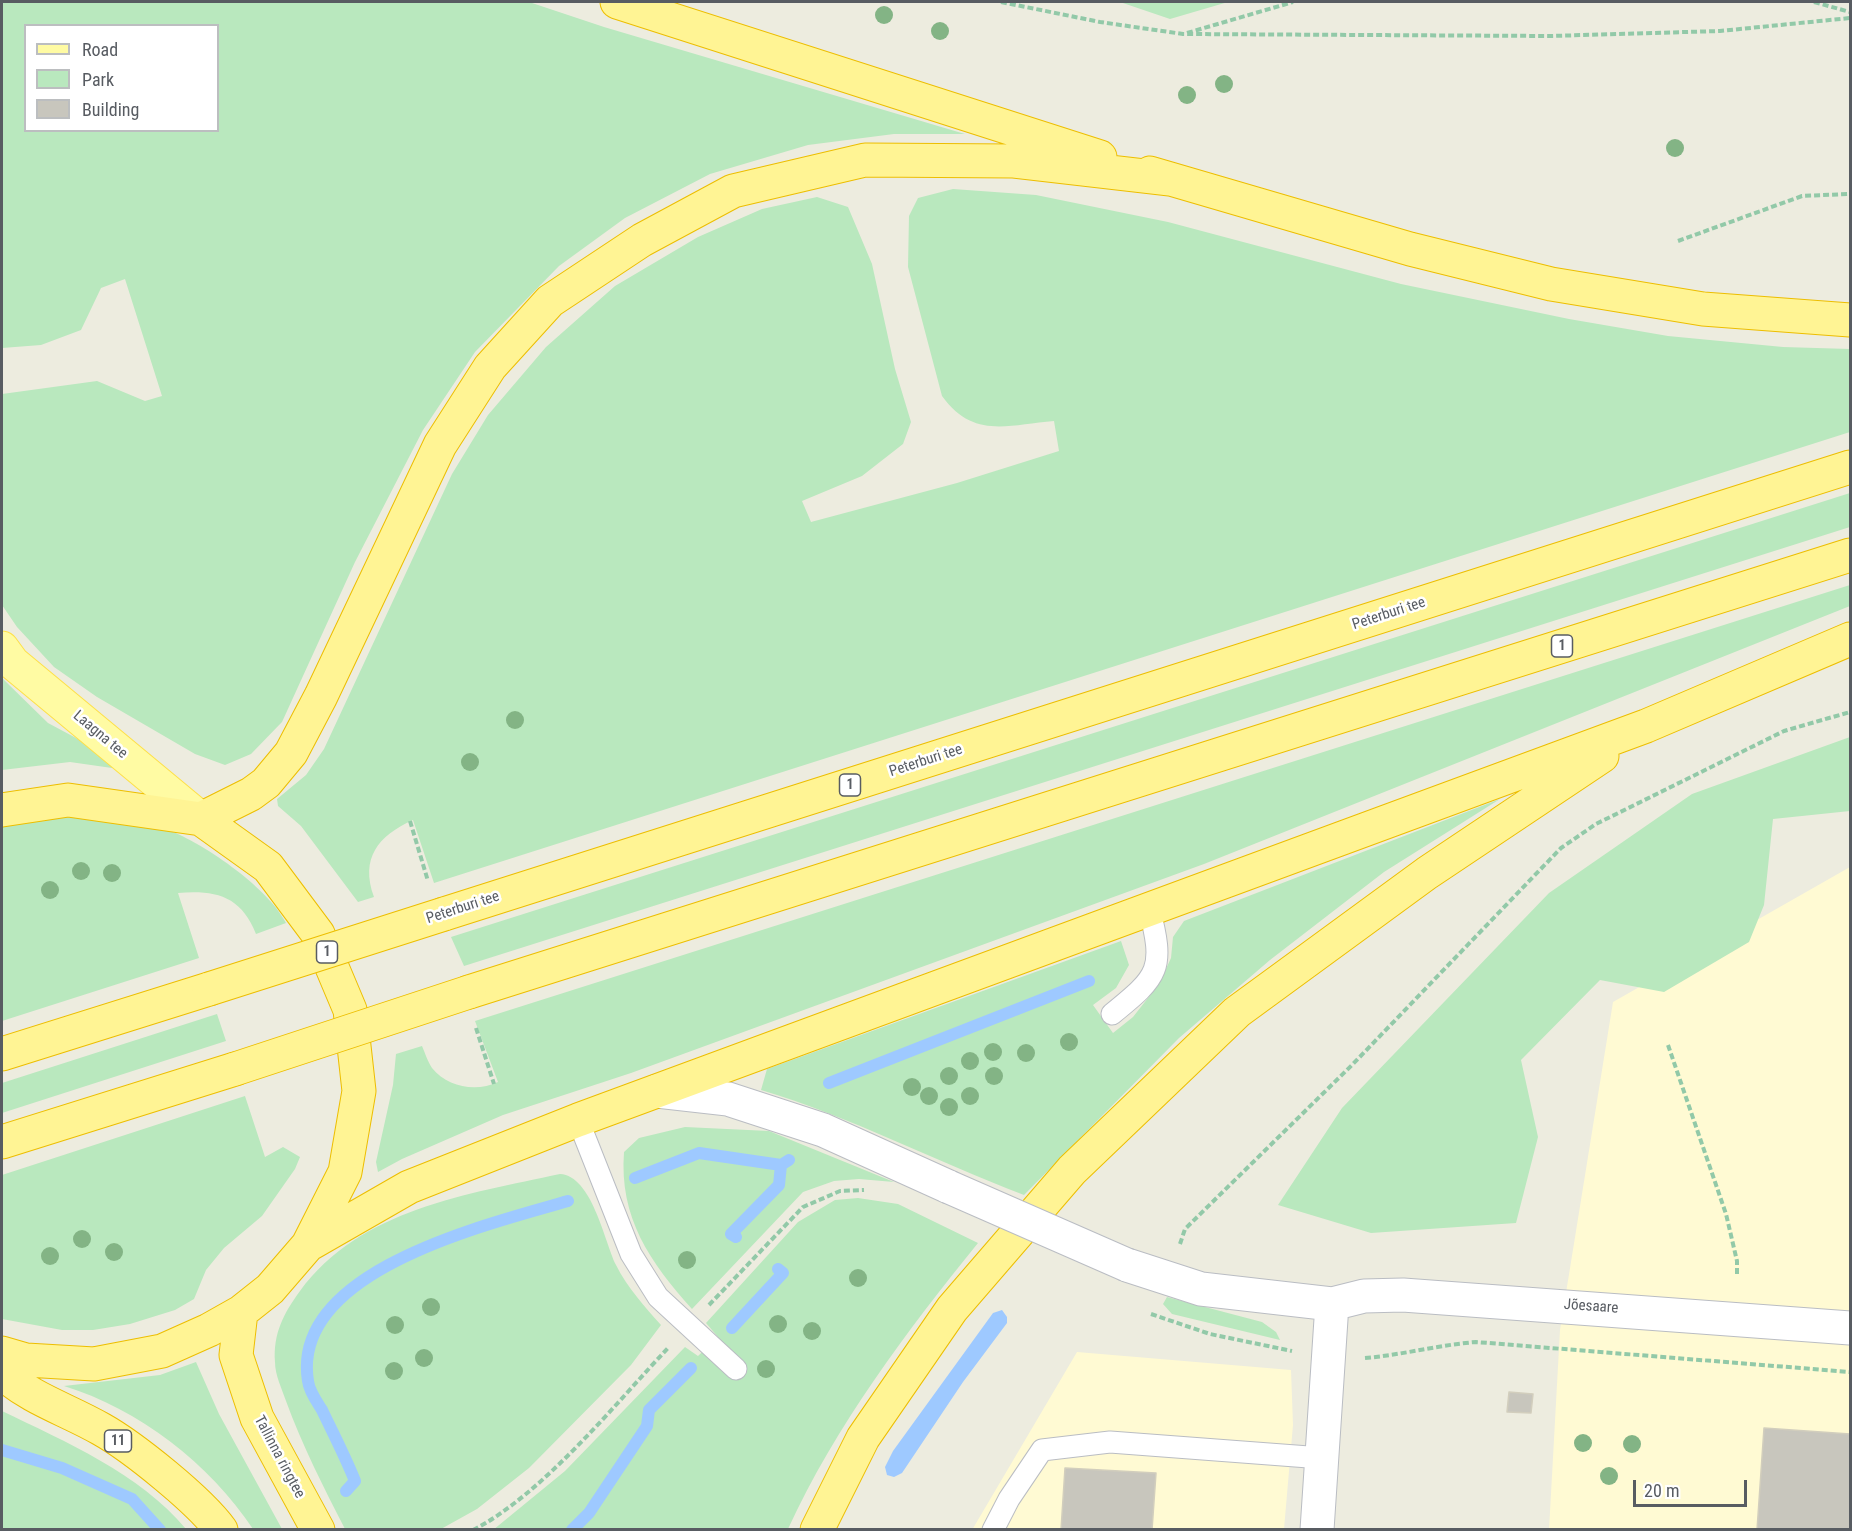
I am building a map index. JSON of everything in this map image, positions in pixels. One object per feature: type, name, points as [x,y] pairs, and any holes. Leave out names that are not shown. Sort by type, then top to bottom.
[{"type":"highway","points":[[616,2],[1170,179],[1410,249],[1551,284],[1703,309],[1851,320]]},
{"type":"highway","points":[[201,819],[259,789],[291,753],[321,696],[440,446],[490,367],[550,301],[596,270],[642,240],[733,191],[865,160],[1014,161],[1170,179]]},
{"type":"highway","name":"Peterburi tee","points":[[2,1054],[1851,467]]},
{"type":"highway","name":"1","points":[[2,1142],[235,1069],[472,1007],[1851,555]]},
{"type":"highway","points":[[308,1245],[409,1187],[578,1120],[1646,726],[1851,639]]},
{"type":"highway","points":[[817,1530],[863,1438],[952,1309],[1072,1170],[1237,1011],[1427,873],[1646,726]]},
{"type":"highway","points":[[2,810],[68,800],[201,819],[268,867],[318,934],[350,1010],[359,1091],[345,1172],[308,1245],[270,1289],[240,1312],[209,1330],[162,1352],[94,1364],[26,1360],[2,1353]]},
{"type":"highway","name":"Tallinna ringtee","points":[[240,1312],[236,1355],[257,1418],[318,1530]]},
{"type":"highway","name":"11","points":[[2,1373],[23,1391],[102,1430],[171,1480],[221,1530]]},
{"type":"main road","name":"Laagna tee","points":[[2,648],[13,663],[201,819]]},
{"type":"street","points":[[657,1091],[728,1099],[823,1130],[1127,1265],[1201,1289],[1332,1304],[1317,1530]]},
{"type":"street","name":"Jõesaare","points":[[1332,1304],[1364,1296],[1403,1294],[1851,1328]]},
{"type":"lane","points":[[1112,1014],[1147,985],[1157,962],[1158,942],[1149,908]]},
{"type":"lane","points":[[578,1120],[631,1254],[658,1297],[736,1369]]},
{"type":"lane","points":[[993,1530],[1009,1500],[1042,1450],[1110,1442],[1322,1458]]},
{"type":"path","points":[[1001,2],[1100,22],[1183,34],[1550,36],[1720,31],[1851,18]]},
{"type":"path","points":[[1183,34],[1293,2]]},
{"type":"path","points":[[1814,2],[1851,12]]},
{"type":"path","points":[[1678,241],[1802,196],[1851,194]]},
{"type":"path","points":[[1177,1250],[1185,1229],[1353,1064],[1561,848],[1596,824],[1785,731],[1851,712]]},
{"type":"path","points":[[410,821],[429,884]]},
{"type":"path","points":[[472,1007],[494,1084]]},
{"type":"path","points":[[1668,1045],[1726,1214],[1737,1261],[1737,1275]]},
{"type":"path","points":[[1150,1314],[1210,1334],[1328,1356],[1364,1358],[1400,1356],[1422,1349],[1476,1342],[1851,1372]]},
{"type":"shaded area","points":[[1850,867],[1850,1529],[1549,1530],[1560,1330],[1613,1002]]},
{"type":"shaded area","points":[[1077,1352],[1291,1370],[1293,1425],[1284,1529],[972,1530]]},
{"type":"green space","points":[[2,2],[529,2],[604,27],[965,134],[894,134],[808,145],[710,174],[625,218],[559,266],[475,352],[423,430],[355,562],[282,722],[251,754],[225,765],[195,754],[97,697],[54,667],[17,627],[2,605],[2,394],[97,381],[145,401],[162,396],[125,279],[101,288],[81,330],[41,345],[2,348]]},
{"type":"green space","points":[[1120,2],[1228,2],[1170,19]]},
{"type":"green space","points":[[953,189],[1036,195],[1168,222],[1401,284],[1569,319],[1668,336],[1783,347],[1850,349],[1850,432],[434,883],[413,820],[390,833],[375,850],[369,871],[374,897],[358,902],[301,826],[278,806],[277,799],[306,775],[324,749],[452,474],[488,415],[546,347],[615,286],[698,237],[762,209],[817,197],[848,207],[872,264],[895,369],[911,422],[903,444],[862,476],[802,501],[811,522],[957,483],[1059,451],[1054,421],[1006,426],[979,424],[966,419],[954,410],[942,396],[908,267],[909,216],[918,198]]},
{"type":"green space","points":[[1850,493],[1850,527],[464,966],[451,937]]},
{"type":"green space","points":[[1850,585],[1850,606],[1204,864],[631,1073],[503,1115],[402,1159],[378,1172],[376,1162],[393,1085],[396,1054],[422,1046],[432,1068],[454,1084],[481,1087],[498,1082],[475,1021]]},
{"type":"green space","points":[[2,678],[48,723],[119,761],[119,769],[70,762],[2,770]]},
{"type":"green space","points":[[1850,737],[1850,811],[1773,819],[1764,905],[1749,942],[1664,992],[1600,980],[1521,1060],[1538,1137],[1516,1223],[1371,1233],[1278,1205],[1342,1108],[1549,893],[1692,794]]},
{"type":"green space","points":[[1500,799],[1384,872],[1270,960],[1179,1038],[1024,1195],[828,1113],[761,1090],[767,1069],[1121,941],[1129,965],[1116,988],[1093,1005],[1113,1033],[1133,1017],[1159,984],[1171,958],[1173,937],[1184,921]]},
{"type":"green space","points":[[99,814],[163,828],[196,843],[232,867],[265,895],[286,923],[256,934],[243,911],[226,898],[204,893],[178,893],[199,958],[2,1021],[2,824],[28,817]]},
{"type":"green space","points":[[217,1014],[226,1041],[2,1113],[2,1083]]},
{"type":"green space","points":[[245,1096],[265,1157],[283,1147],[300,1157],[295,1169],[262,1216],[224,1248],[206,1270],[194,1299],[175,1310],[130,1324],[93,1330],[62,1330],[2,1319],[2,1175]]},
{"type":"green space","points":[[685,1127],[769,1131],[894,1182],[859,1179],[834,1181],[803,1192],[692,1309],[663,1274],[640,1238],[632,1218],[624,1176],[624,1152],[639,1138]]},
{"type":"green space","points":[[560,1174],[571,1177],[589,1197],[620,1273],[661,1325],[631,1365],[529,1468],[477,1509],[441,1529],[345,1529],[299,1434],[276,1372],[276,1342],[289,1307],[325,1263],[353,1241],[384,1223],[453,1198]]},
{"type":"green space","points":[[858,1198],[898,1204],[978,1243],[899,1345],[850,1416],[788,1529],[493,1530],[565,1471],[685,1347],[698,1356],[718,1337],[706,1323],[798,1222],[835,1200]]},
{"type":"green space","points":[[1167,1297],[1262,1322],[1276,1332],[1280,1340],[1172,1314],[1163,1304]]},
{"type":"green space","points":[[196,1362],[219,1414],[282,1529],[253,1529],[216,1482],[170,1442],[119,1409],[64,1386],[160,1375]]},
{"type":"green space","points":[[2,1411],[76,1447],[124,1475],[167,1509],[186,1529],[2,1529]]},
{"type":"water","points":[[1002,1310],[1007,1317],[1007,1323],[963,1382],[902,1473],[894,1477],[887,1475],[885,1467],[893,1451],[993,1313]]},
{"type":"building","points":[[1509,1392],[1533,1394],[1531,1413],[1507,1412]]},
{"type":"building","points":[[1764,1428],[1850,1434],[1850,1530],[1757,1530]]},
{"type":"building","points":[[1065,1468],[1156,1473],[1152,1530],[1061,1530]]},
{"type":"waterway","points":[[829,1083],[1089,981]]},
{"type":"waterway","points":[[635,1178],[699,1153],[781,1165],[789,1160]]},
{"type":"waterway","points":[[736,1237],[731,1234],[779,1185],[781,1165]]},
{"type":"waterway","points":[[346,1491],[355,1481],[308,1381],[311,1342],[330,1309],[362,1281],[402,1258],[492,1223],[568,1201]]},
{"type":"waterway","points":[[732,1328],[783,1273],[778,1269]]},
{"type":"waterway","points":[[572,1530],[589,1513],[647,1426],[649,1410],[691,1368]]},
{"type":"waterway","points":[[2,1450],[62,1468],[132,1499],[160,1530]]}]
